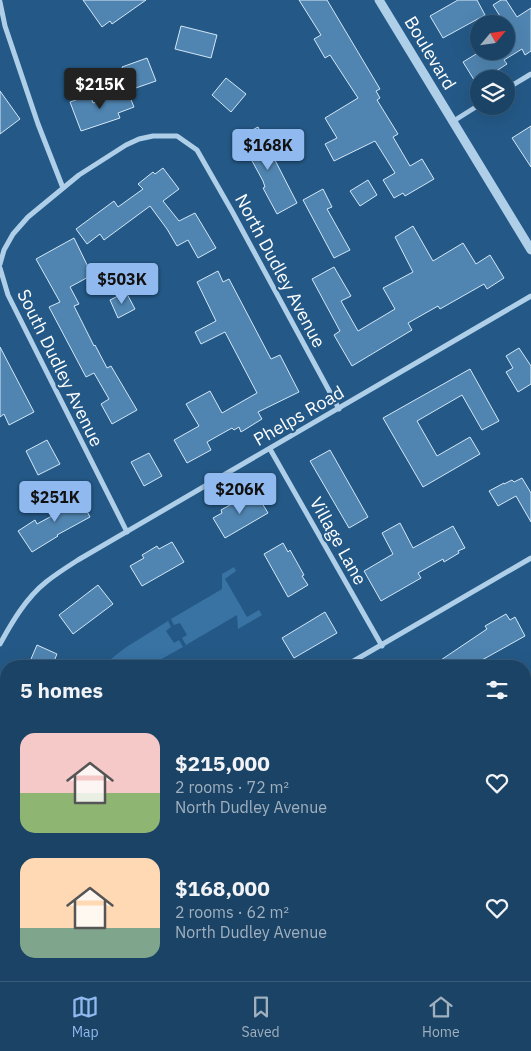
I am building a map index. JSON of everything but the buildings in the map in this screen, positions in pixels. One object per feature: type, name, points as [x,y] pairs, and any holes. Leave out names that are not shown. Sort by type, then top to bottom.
[{"type":"street","name":"Boulevard","points":[[379,0],[531,250]]},
{"type":"street","points":[[0,2],[5,26],[38,124],[63,188]]},
{"type":"street","points":[[515,84],[531,74]]},
{"type":"street","points":[[452,122],[470,111]]},
{"type":"street","name":"North Dudley Avenue","points":[[63,188],[104,158],[126,145],[153,136],[177,136],[197,150],[340,409]]},
{"type":"street","name":"South Dudley Avenue","points":[[63,188],[28,217],[13,234],[4,250],[0,266],[8,295],[127,532]]},
{"type":"street","name":"Phelps Road","points":[[0,644],[19,613],[35,592],[78,560],[531,296]]},
{"type":"street","name":"Village Lane","points":[[270,449],[382,646]]},
{"type":"street","points":[[356,660],[531,558]]},
{"type":"shaded area","points":[[234,567],[236,571],[225,579],[247,617],[259,610],[262,615],[238,629],[237,615],[186,645],[182,638],[187,635],[180,623],[174,625],[171,619],[222,589],[222,574]]},
{"type":"shaded area","points":[[168,621],[171,627],[166,631],[174,643],[179,640],[183,647],[160,660],[110,660]]}]
